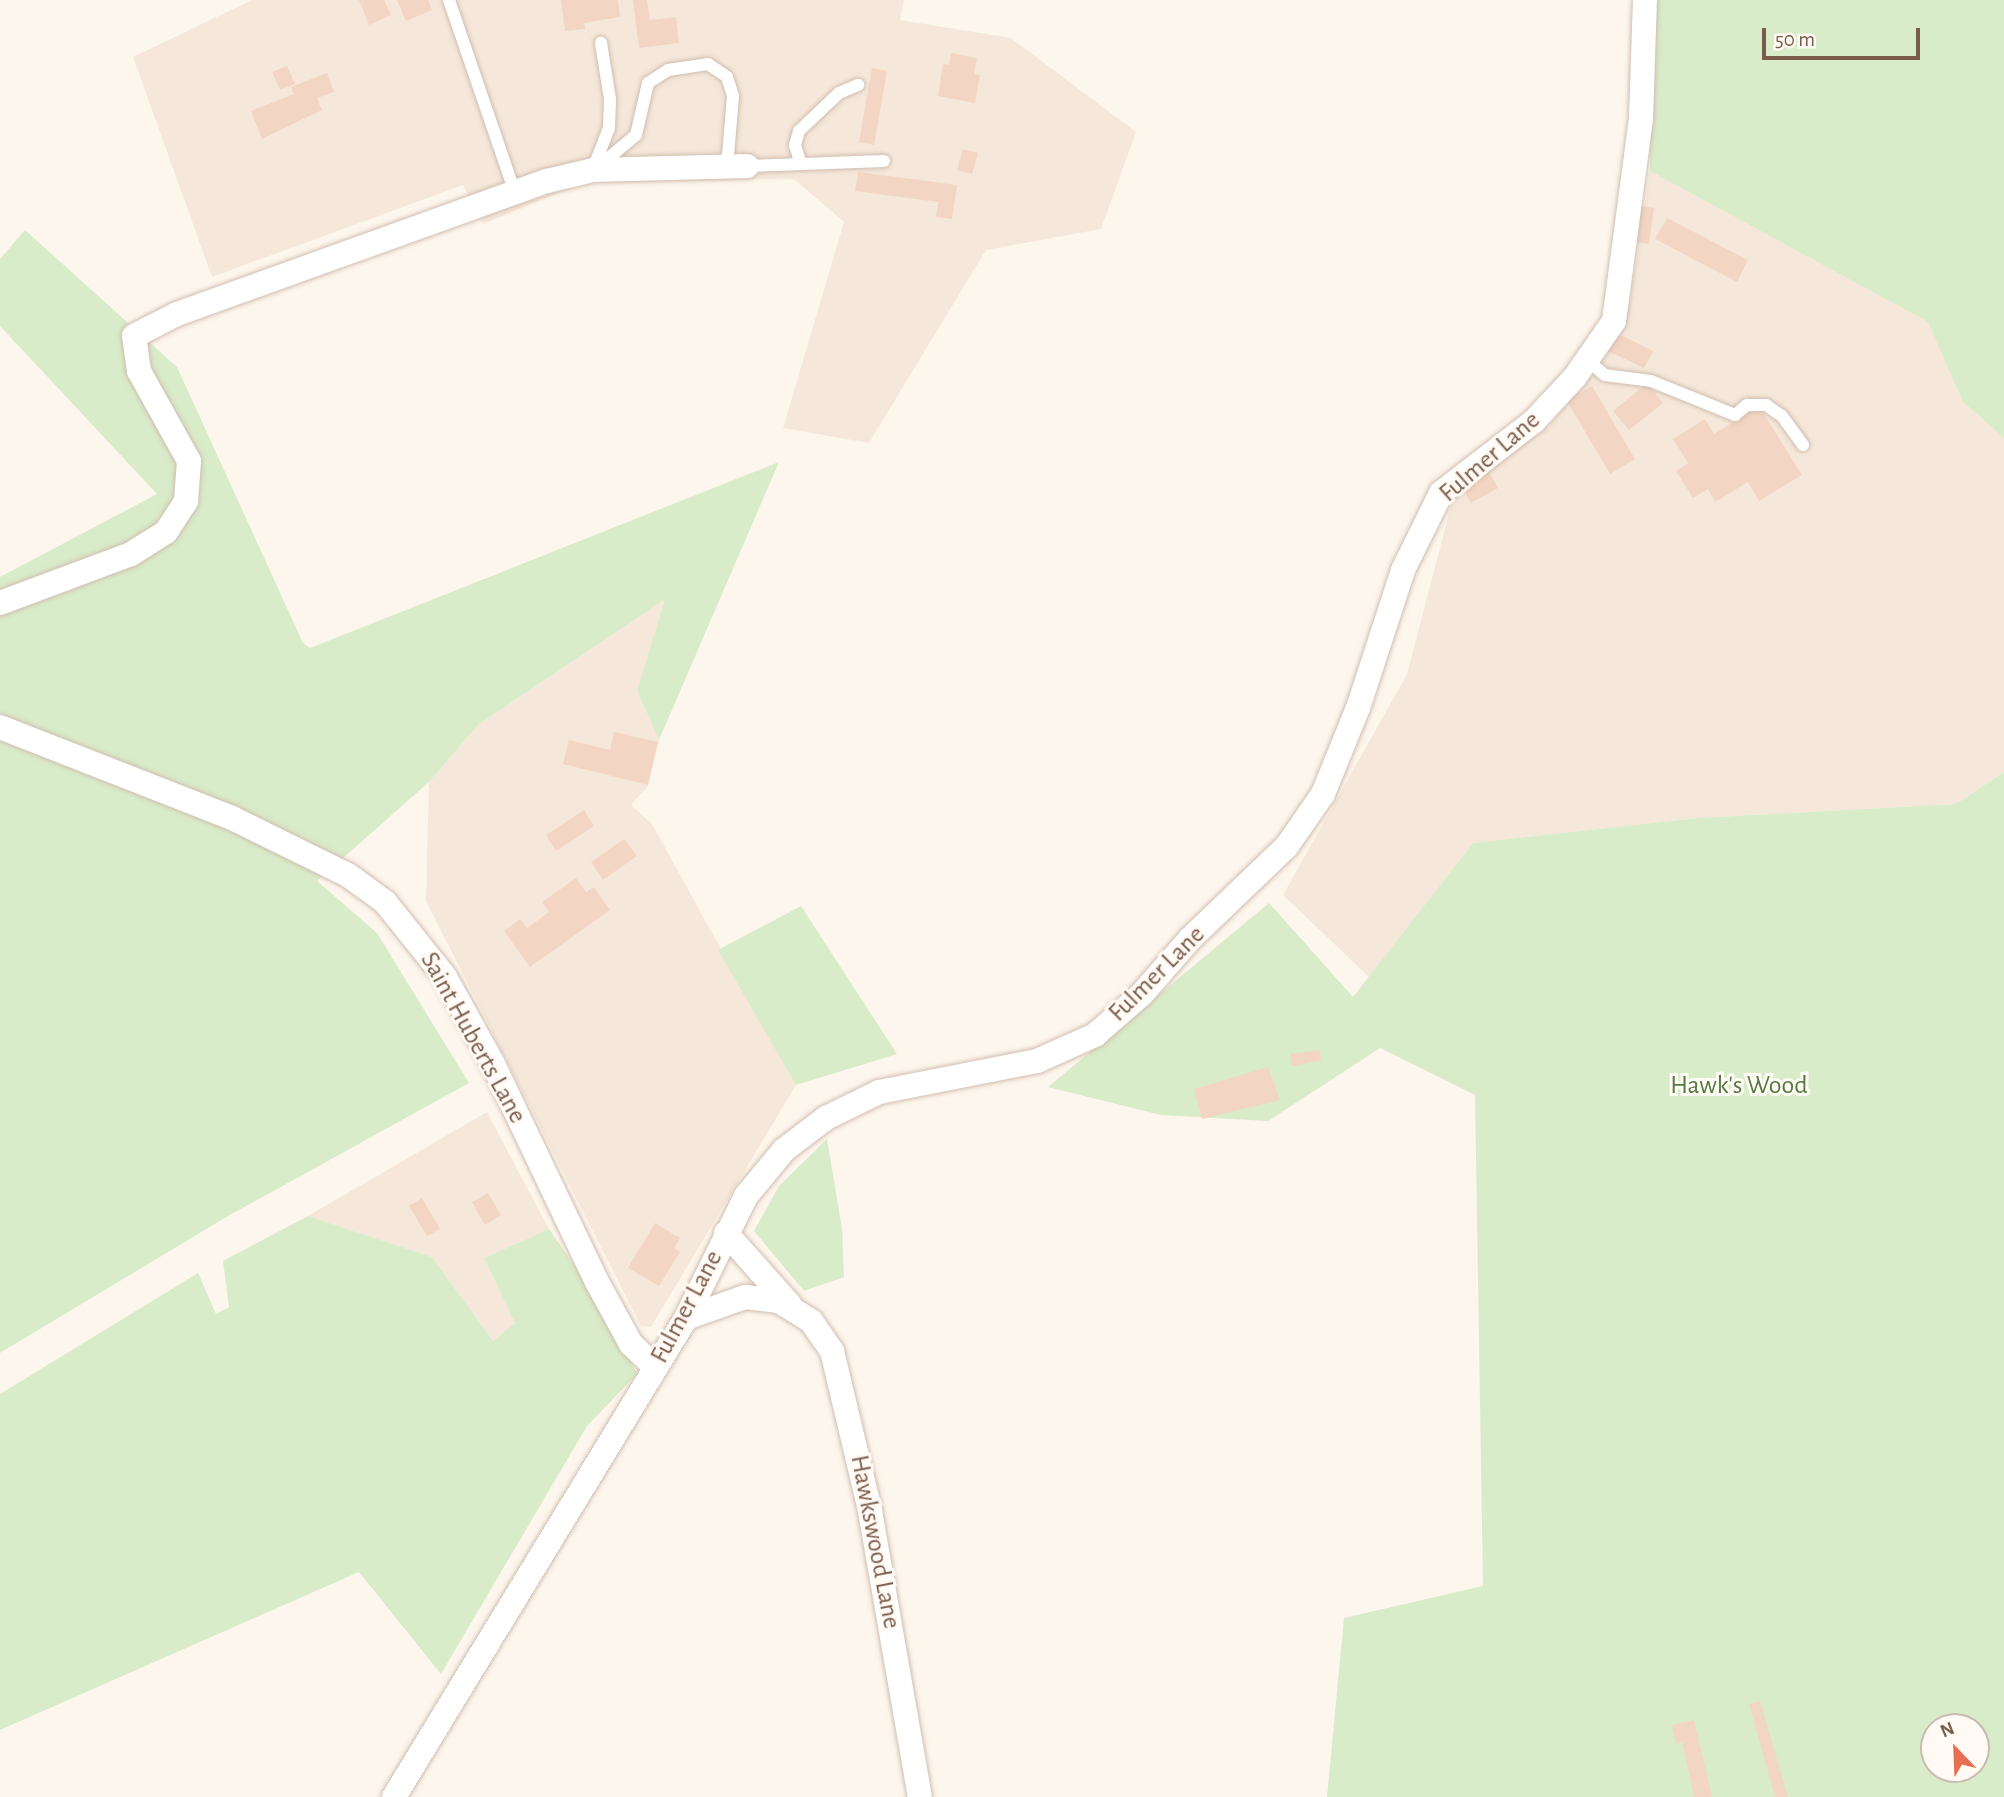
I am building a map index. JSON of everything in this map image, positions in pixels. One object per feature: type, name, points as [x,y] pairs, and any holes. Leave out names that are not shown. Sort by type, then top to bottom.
[{"type":"street","name":"Fulmer Lane","points":[[394,1797],[686,1318],[746,1196],[785,1150],[826,1118],[879,1092],[1037,1061],[1095,1035],[1142,994],[1190,939],[1287,846],[1323,794],[1358,708],[1403,570],[1441,493],[1534,421],[1587,360],[1614,321],[1626,250],[1641,119],[1645,0]]},
{"type":"street","points":[[0,603],[131,554],[166,532],[186,502],[189,461],[139,372],[134,336],[177,314],[515,193],[593,170],[737,167]]},
{"type":"street","name":"Saint Huberts Lane","points":[[0,727],[232,818],[348,875],[385,902],[445,977],[493,1064],[603,1292],[631,1344],[655,1367]]},
{"type":"street","name":"Hawkswood Lane","points":[[726,1233],[790,1305],[822,1335],[845,1394],[895,1641],[920,1797]]},
{"type":"street","points":[[686,1318],[745,1297],[790,1305]]},
{"type":"lane","points":[[449,0],[515,193]]},
{"type":"lane","points":[[593,170],[608,128],[610,99],[601,43]]},
{"type":"lane","points":[[593,170],[636,135],[648,83],[667,70],[708,64],[727,77],[733,96],[737,167],[884,161]]},
{"type":"lane","points":[[801,164],[795,145],[799,131],[839,93],[858,85]]},
{"type":"lane","points":[[1587,360],[1605,375],[1651,381],[1735,415],[1747,405],[1766,405],[1782,416],[1803,445]]},
{"type":"shaded area","points":[[252,0],[904,0],[900,20],[1011,38],[1136,132],[1101,229],[986,250],[869,443],[783,428],[844,222],[794,179],[583,183],[483,224],[463,185],[212,277],[133,57]]},
{"type":"shaded area","points":[[1650,171],[1929,322],[1963,402],[2004,438],[2004,772],[1956,804],[1698,818],[1473,843],[1369,977],[1283,895],[1407,674],[1454,494],[1550,425],[1630,303]]},
{"type":"shaded area","points":[[666,598],[637,691],[659,740],[648,786],[631,805],[652,824],[796,1085],[651,1327],[641,1326],[426,901],[429,782],[478,725]]},
{"type":"shaded area","points":[[487,1112],[549,1229],[484,1258],[515,1323],[493,1341],[432,1257],[308,1216]]},
{"type":"green space","points":[[1651,0],[2004,0],[2004,438],[1963,402],[1928,322],[1650,171]]},
{"type":"green space","points":[[25,230],[177,367],[303,643],[310,648],[779,462],[659,740],[637,691],[665,599],[478,725],[429,782],[317,881],[377,933],[469,1083],[228,1216],[0,1353],[0,577],[157,494],[0,326],[0,259]]},
{"type":"green space","name":"Hawk's Wood","points":[[2004,772],[2004,1797],[1327,1797],[1344,1618],[1483,1586],[1475,1095],[1380,1048],[1268,1121],[1161,1115],[1048,1087],[1269,903],[1353,997],[1473,843],[1698,818],[1956,804]]},
{"type":"green space","points":[[801,906],[897,1054],[796,1085],[718,950]]},
{"type":"green space","points":[[827,1139],[842,1229],[844,1277],[804,1291],[754,1231],[779,1186]]},
{"type":"green space","points":[[308,1216],[432,1257],[493,1341],[515,1323],[484,1258],[549,1229],[599,1301],[637,1374],[587,1426],[441,1674],[359,1572],[0,1730],[0,1394],[198,1273],[216,1314],[229,1307],[223,1261]]},
{"type":"building","points":[[359,0],[384,0],[391,15],[369,25]]},
{"type":"building","points":[[397,0],[428,0],[432,10],[406,21]]},
{"type":"building","points":[[561,0],[618,0],[620,17],[584,23],[585,29],[565,31]]},
{"type":"building","points":[[633,0],[647,0],[650,20],[676,17],[679,43],[639,48]]},
{"type":"building","points":[[951,53],[977,58],[974,74],[980,75],[975,103],[938,96],[943,64],[949,65]]},
{"type":"building","points":[[287,66],[295,84],[280,90],[272,72]]},
{"type":"building","points":[[872,68],[887,71],[874,145],[859,142]]},
{"type":"building","points":[[327,73],[334,92],[317,98],[322,110],[262,139],[251,111],[294,94],[291,87]]},
{"type":"building","points":[[963,149],[978,153],[972,174],[957,170]]},
{"type":"building","points":[[858,172],[957,185],[952,219],[936,217],[938,202],[855,191]]},
{"type":"building","points":[[1641,206],[1654,208],[1649,244],[1636,242]]},
{"type":"building","points":[[1667,218],[1748,260],[1737,282],[1655,239]]},
{"type":"building","points":[[1617,333],[1653,351],[1644,368],[1608,351]]},
{"type":"building","points":[[1647,383],[1663,403],[1629,430],[1613,411]]},
{"type":"building","points":[[1592,386],[1635,459],[1610,474],[1567,401]]},
{"type":"building","points":[[1759,406],[1802,475],[1759,501],[1748,482],[1715,502],[1708,489],[1693,498],[1676,471],[1688,463],[1673,439],[1705,419],[1714,434]]},
{"type":"building","points":[[1487,468],[1498,488],[1471,503],[1460,483]]},
{"type":"building","points":[[614,732],[658,742],[648,785],[563,764],[569,740],[610,750]]},
{"type":"building","points":[[584,810],[594,826],[556,851],[546,835]]},
{"type":"building","points":[[624,839],[637,856],[603,880],[591,862]]},
{"type":"building","points":[[576,878],[586,892],[594,887],[610,910],[530,967],[504,931],[520,919],[527,928],[549,912],[542,902]]},
{"type":"building","points":[[1320,1050],[1321,1060],[1292,1066],[1290,1054]]},
{"type":"building","points":[[1268,1067],[1280,1100],[1202,1119],[1194,1089]]},
{"type":"building","points":[[488,1193],[501,1215],[485,1225],[472,1202]]},
{"type":"building","points":[[422,1198],[440,1229],[427,1236],[409,1206]]},
{"type":"building","points":[[655,1223],[680,1238],[674,1248],[680,1252],[659,1286],[628,1268]]},
{"type":"building","points":[[1760,1701],[1788,1797],[1775,1797],[1749,1704]]},
{"type":"building","points":[[1694,1720],[1712,1797],[1694,1797],[1682,1742],[1676,1744],[1672,1725]]}]
